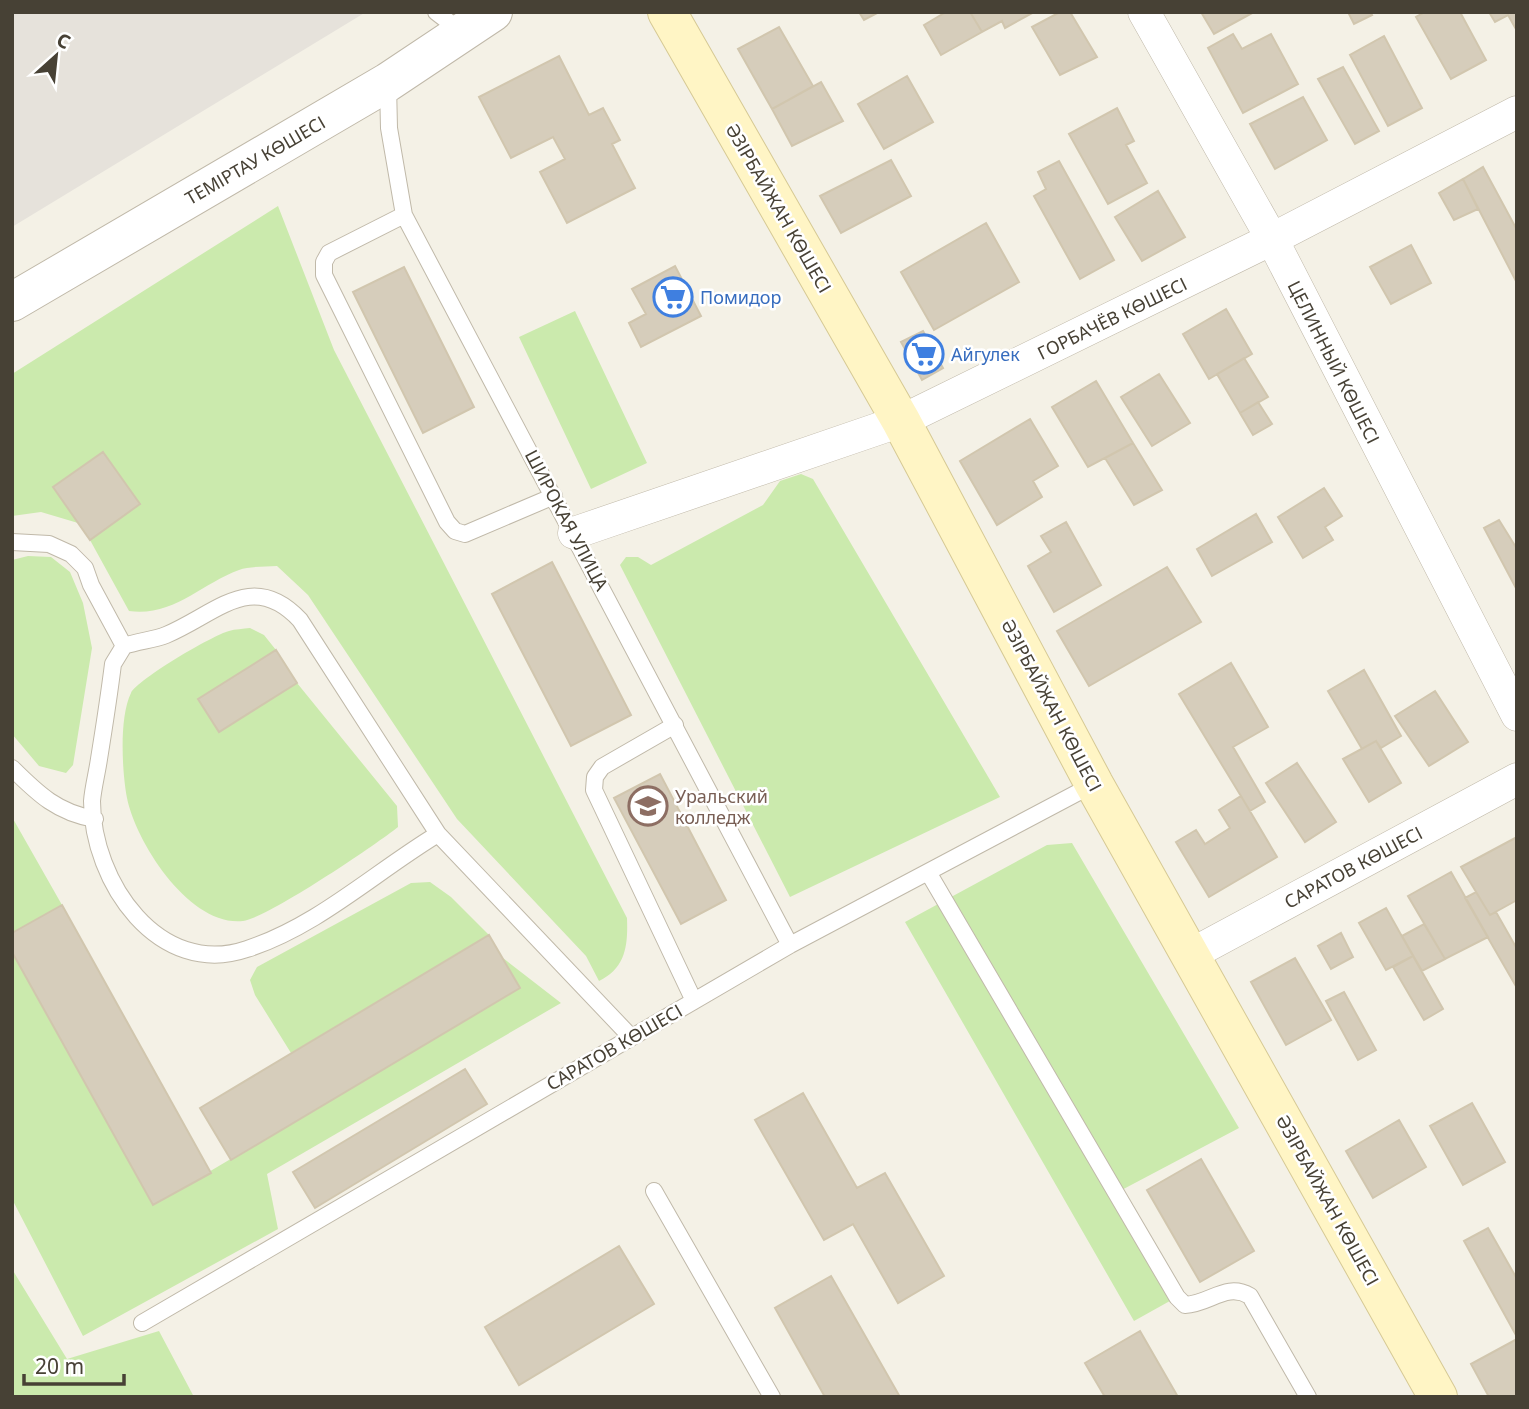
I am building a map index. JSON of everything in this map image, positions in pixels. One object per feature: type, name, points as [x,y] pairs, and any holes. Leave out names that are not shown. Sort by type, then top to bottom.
[{"type":"main road","name":"ӘЗІРБАЙЖАН КӨШЕСІ","points":[[667,12],[901,421],[1094,785],[1438,1397]]},
{"type":"street","name":"ЦЕЛИННЫЙ КӨШЕСІ","points":[[1144,12],[1272,239],[1517,715]]},
{"type":"street","name":"ТЕМІРТАУ КӨШЕСІ","points":[[12,302],[388,82],[464,19]]},
{"type":"street","name":"ГОРБАЧЁВ КӨШЕСІ","points":[[574,533],[901,421],[1272,239],[1517,112]]},
{"type":"street","name":"САРАТОВ КӨШЕСІ","points":[[1190,955],[1517,779]]},
{"type":"lane","name":"ШИРОКАЯ УЛИЦА","points":[[388,82],[389,128],[404,215],[790,945]]},
{"type":"lane","points":[[404,215],[329,253],[324,262],[324,275],[447,522],[455,531],[466,534],[554,496]]},
{"type":"lane","points":[[12,542],[49,544],[71,554],[85,568],[90,585],[124,646]]},
{"type":"lane","points":[[438,834],[392,862],[313,919],[248,949],[215,957],[184,952],[157,936],[134,914],[114,887],[98,841],[92,802],[113,664],[124,646],[164,636],[231,601],[257,594],[284,603],[300,620],[438,834],[631,1037]]},
{"type":"lane","points":[[675,725],[602,767],[595,777],[594,790],[694,1001]]},
{"type":"lane","points":[[12,768],[45,801],[74,816],[95,819]]},
{"type":"lane","name":"САРАТОВ КӨШЕСІ","points":[[142,1323],[790,945],[1094,785]]},
{"type":"lane","points":[[928,872],[1177,1297],[1185,1305],[1198,1304],[1226,1291],[1239,1289],[1250,1296],[1308,1397]]},
{"type":"lane","points":[[654,1191],[772,1397]]},
{"type":"shaded area","points":[[12,12],[366,12],[12,227]]},
{"type":"green space","points":[[278,206],[334,350],[627,918],[624,955],[615,969],[599,981],[586,956],[457,819],[308,595],[277,566],[243,569],[173,604],[145,612],[129,611],[90,540],[139,504],[103,453],[53,487],[78,523],[41,512],[12,516],[12,374]]},
{"type":"green space","points":[[575,311],[647,463],[591,489],[519,337]]},
{"type":"green space","points":[[801,474],[813,479],[1000,797],[790,897],[620,565],[626,557],[638,557],[651,565],[763,505],[780,481]]},
{"type":"green space","points":[[28,556],[51,557],[70,572],[83,603],[92,648],[73,765],[66,773],[39,766],[12,734],[12,560]]},
{"type":"green space","points":[[250,628],[264,635],[276,650],[199,699],[219,732],[297,683],[397,806],[398,827],[297,895],[243,921],[223,919],[204,911],[185,897],[168,879],[141,837],[132,816],[127,798],[123,745],[127,703],[137,686],[208,640],[229,631]]},
{"type":"green space","points":[[12,817],[62,905],[12,933]]},
{"type":"green space","points":[[1072,843],[1239,1128],[1116,1193],[1177,1297],[1134,1321],[905,922],[1047,845]]},
{"type":"green space","points":[[430,882],[451,897],[489,935],[291,1053],[255,995],[250,980],[257,967],[411,883]]},
{"type":"green space","points":[[12,952],[153,1205],[520,988],[503,958],[561,1003],[267,1174],[278,1229],[83,1336],[12,1199]]},
{"type":"green space","points":[[12,1269],[67,1359],[159,1331],[194,1397],[12,1397]]},
{"type":"building","points":[[859,12],[879,12],[864,20]]},
{"type":"building","points":[[946,12],[970,12],[982,32],[941,55],[924,25]]},
{"type":"building","points":[[970,12],[1034,12],[1005,28],[1002,21],[982,32]]},
{"type":"building","points":[[1060,12],[1070,12],[1097,57],[1060,75],[1032,27]]},
{"type":"building","points":[[1201,12],[1254,12],[1214,34]]},
{"type":"building","points":[[1348,12],[1370,12],[1372,15],[1354,24]]},
{"type":"building","points":[[1425,12],[1460,12],[1486,60],[1451,79],[1416,17]]},
{"type":"building","points":[[1489,12],[1517,12],[1517,31],[1508,15],[1495,22]]},
{"type":"building","points":[[779,27],[813,86],[772,109],[738,49]]},
{"type":"building","points":[[1233,34],[1242,49],[1271,34],[1298,84],[1243,113],[1208,48]]},
{"type":"building","points":[[1384,36],[1422,108],[1388,126],[1350,55]]},
{"type":"building","points":[[559,56],[589,115],[603,108],[620,140],[612,144],[635,188],[567,223],[540,172],[565,159],[553,137],[511,158],[479,97]]},
{"type":"building","points":[[1343,67],[1379,131],[1355,144],[1318,79]]},
{"type":"building","points":[[907,76],[933,122],[884,149],[858,104]]},
{"type":"building","points":[[821,82],[843,121],[792,146],[772,109]]},
{"type":"building","points":[[1303,97],[1327,140],[1275,169],[1250,124]]},
{"type":"building","points":[[1117,108],[1134,141],[1126,145],[1147,183],[1108,204],[1069,134]]},
{"type":"building","points":[[891,160],[911,196],[841,233],[820,196]]},
{"type":"building","points":[[1059,161],[1114,260],[1080,279],[1034,196],[1046,189],[1038,172]]},
{"type":"building","points":[[1483,167],[1517,230],[1517,283],[1463,179]]},
{"type":"building","points":[[1463,179],[1478,209],[1454,220],[1439,193]]},
{"type":"building","points":[[1158,191],[1185,237],[1142,261],[1115,217]]},
{"type":"building","points":[[986,223],[1019,282],[934,330],[901,272]]},
{"type":"building","points":[[1411,245],[1431,283],[1391,304],[1370,267]]},
{"type":"building","points":[[675,266],[701,316],[641,347],[629,323],[646,314],[632,289]]},
{"type":"building","points":[[404,267],[474,407],[423,433],[353,292]]},
{"type":"building","points":[[1226,309],[1252,354],[1209,379],[1183,334]]},
{"type":"building","points":[[923,331],[943,368],[922,380],[901,342]]},
{"type":"building","points":[[1244,358],[1268,397],[1240,413],[1217,374]]},
{"type":"building","points":[[1159,374],[1190,423],[1152,446],[1121,397]]},
{"type":"building","points":[[1096,381],[1133,443],[1088,467],[1052,407]]},
{"type":"building","points":[[1258,402],[1272,424],[1253,435],[1240,413]]},
{"type":"building","points":[[1030,419],[1058,466],[1033,481],[1042,497],[997,525],[960,461]]},
{"type":"building","points":[[1133,443],[1162,490],[1134,505],[1105,458]]},
{"type":"building","points":[[103,452],[140,504],[90,540],[53,487]]},
{"type":"building","points":[[1324,488],[1342,516],[1325,527],[1333,540],[1303,558],[1278,517]]},
{"type":"building","points":[[1256,514],[1272,542],[1212,576],[1197,549]]},
{"type":"building","points":[[1499,520],[1517,549],[1517,590],[1484,528]]},
{"type":"building","points":[[1066,522],[1101,585],[1054,612],[1028,566],[1051,552],[1041,536]]},
{"type":"building","points":[[552,562],[631,715],[571,746],[492,594]]},
{"type":"building","points":[[1167,567],[1201,622],[1089,686],[1057,631]]},
{"type":"building","points":[[276,650],[297,683],[219,732],[198,699]]},
{"type":"building","points":[[1231,663],[1268,727],[1233,747],[1265,802],[1250,811],[1179,694]]},
{"type":"building","points":[[1364,670],[1401,736],[1381,748],[1376,741],[1362,749],[1328,691]]},
{"type":"building","points":[[1435,691],[1468,742],[1429,766],[1395,716]]},
{"type":"building","points":[[1376,741],[1401,783],[1369,802],[1343,759]]},
{"type":"building","points":[[1297,763],[1336,822],[1305,842],[1266,783]]},
{"type":"building","points":[[660,774],[726,900],[681,924],[614,798]]},
{"type":"building","points":[[1241,796],[1277,857],[1209,897],[1176,842],[1196,830],[1205,844],[1230,828],[1219,810]]},
{"type":"building","points":[[1517,837],[1517,900],[1490,915],[1461,867]]},
{"type":"building","points":[[1451,872],[1488,937],[1445,959],[1408,896]]},
{"type":"building","points":[[1476,892],[1490,915],[1496,912],[1517,949],[1517,988],[1465,898]]},
{"type":"building","points":[[62,905],[211,1173],[153,1205],[12,952],[12,933]]},
{"type":"building","points":[[1386,908],[1413,956],[1386,970],[1359,923]]},
{"type":"building","points":[[1424,924],[1445,959],[1422,971],[1402,936]]},
{"type":"building","points":[[1341,933],[1353,957],[1331,969],[1318,946]]},
{"type":"building","points":[[489,935],[520,988],[231,1160],[200,1108]]},
{"type":"building","points":[[1413,956],[1443,1009],[1424,1020],[1393,967]]},
{"type":"building","points":[[1295,958],[1331,1020],[1286,1045],[1251,982]]},
{"type":"building","points":[[1344,992],[1376,1050],[1358,1060],[1326,1001]]},
{"type":"building","points":[[465,1069],[487,1104],[315,1208],[293,1172]]},
{"type":"building","points":[[803,1093],[857,1188],[885,1173],[944,1276],[898,1303],[853,1224],[824,1240],[755,1120]]},
{"type":"building","points":[[1472,1103],[1505,1162],[1463,1185],[1430,1126]]},
{"type":"building","points":[[1399,1120],[1426,1167],[1373,1198],[1346,1151]]},
{"type":"building","points":[[1201,1159],[1254,1251],[1200,1282],[1147,1190]]},
{"type":"building","points":[[1488,1228],[1517,1279],[1517,1337],[1464,1241]]},
{"type":"building","points":[[619,1246],[654,1304],[519,1385],[485,1327]]},
{"type":"building","points":[[831,1276],[900,1397],[825,1397],[775,1308]]},
{"type":"building","points":[[1140,1331],[1178,1397],[1105,1397],[1085,1363]]},
{"type":"building","points":[[1517,1339],[1517,1397],[1489,1397],[1471,1364]]},
{"type":"place","name":"Помидор","points":[[673,297]]},
{"type":"place","name":"Айгулек","points":[[924,354]]},
{"type":"place","name":"Уральский колледж","points":[[648,806]]}]
